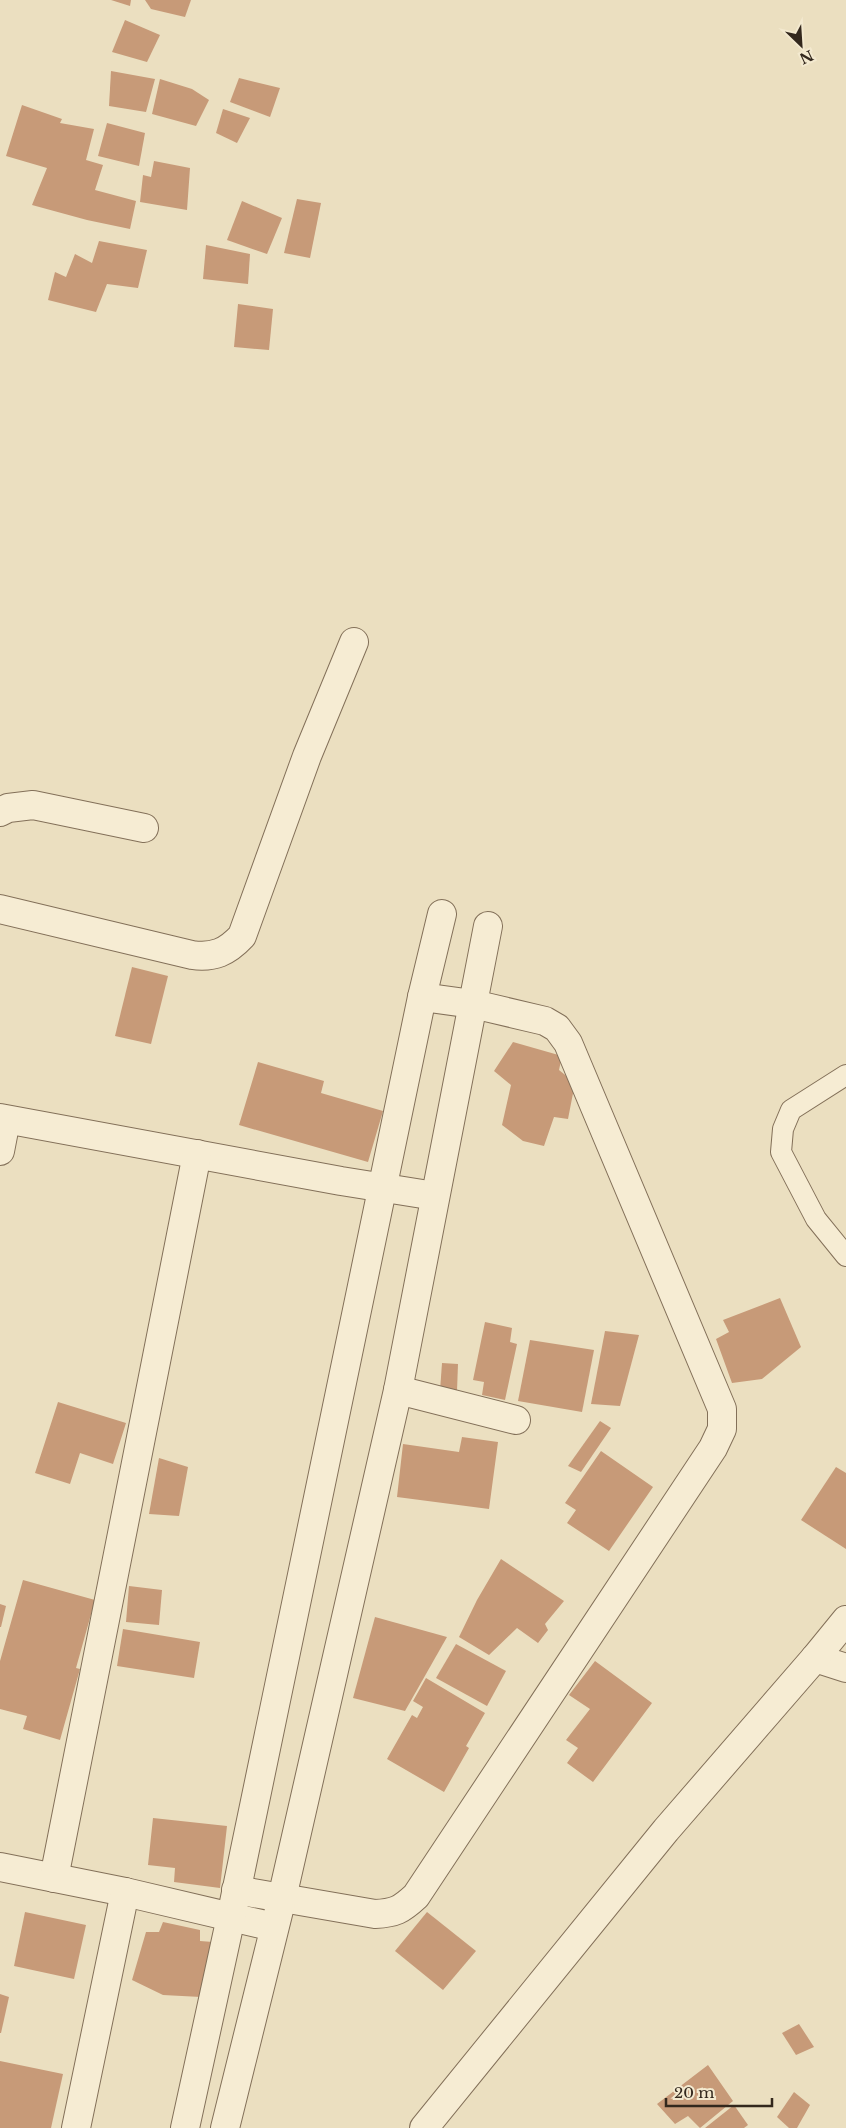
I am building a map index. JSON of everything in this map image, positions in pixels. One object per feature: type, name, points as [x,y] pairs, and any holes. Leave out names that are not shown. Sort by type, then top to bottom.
[{"type":"street","points":[[0,909],[192,955],[206,957],[220,954],[232,946],[242,936],[307,756],[354,642]]},
{"type":"street","points":[[0,812],[8,808],[33,805],[144,828]]},
{"type":"street","points":[[185,2128],[231,1917],[422,997],[442,914]]},
{"type":"street","points":[[225,2128],[282,1898],[398,1390],[488,926]]},
{"type":"street","points":[[236,1890],[375,1914],[403,1909],[416,1896],[713,1448],[722,1429],[722,1409],[568,1043],[557,1028],[545,1021],[473,1004],[422,997]]},
{"type":"street","points":[[0,1151],[3,1119],[383,1189],[435,1196]]},
{"type":"street","points":[[54,1878],[197,1154]]},
{"type":"street","points":[[398,1390],[516,1420]]},
{"type":"street","points":[[424,2128],[666,1830],[816,1658],[846,1620]]},
{"type":"street","points":[[816,1658],[846,1668]]},
{"type":"street","points":[[0,1867],[125,1892],[274,1927]]},
{"type":"street","points":[[76,2128],[125,1892]]},
{"type":"lane","points":[[846,1074],[791,1110],[783,1129],[781,1152],[816,1219],[846,1256]]},
{"type":"building","points":[[111,0],[131,0],[130,6]]},
{"type":"building","points":[[145,0],[191,0],[185,17],[151,9]]},
{"type":"building","points":[[125,20],[160,35],[147,62],[112,52]]},
{"type":"building","points":[[111,71],[155,79],[146,112],[109,106]]},
{"type":"building","points":[[239,78],[280,88],[270,117],[230,102]]},
{"type":"building","points":[[160,79],[192,89],[209,100],[196,126],[152,114]]},
{"type":"building","points":[[22,105],[62,119],[60,123],[94,129],[86,160],[103,165],[95,190],[136,201],[130,229],[32,205],[47,168],[6,156]]},
{"type":"building","points":[[223,109],[250,118],[237,143],[216,133]]},
{"type":"building","points":[[107,123],[145,133],[139,166],[98,156]]},
{"type":"building","points":[[154,161],[190,168],[187,210],[140,202],[143,175],[151,177]]},
{"type":"building","points":[[297,199],[321,203],[310,258],[284,253]]},
{"type":"building","points":[[242,201],[282,218],[267,254],[227,240]]},
{"type":"building","points":[[99,241],[147,250],[138,288],[107,284],[96,312],[48,300],[55,272],[66,277],[75,254],[92,263]]},
{"type":"building","points":[[206,245],[250,254],[248,284],[203,279]]},
{"type":"building","points":[[238,304],[273,309],[269,350],[234,347]]},
{"type":"building","points":[[132,967],[168,976],[151,1044],[115,1036]]},
{"type":"building","points":[[513,1042],[562,1056],[559,1070],[575,1083],[568,1119],[554,1117],[544,1146],[523,1141],[502,1125],[511,1085],[494,1071]]},
{"type":"building","points":[[258,1062],[324,1081],[321,1093],[383,1111],[368,1162],[239,1125]]},
{"type":"building","points":[[780,1298],[801,1347],[762,1379],[732,1383],[716,1339],[729,1332],[723,1320]]},
{"type":"building","points":[[485,1322],[512,1328],[510,1342],[517,1344],[505,1400],[482,1395],[484,1382],[473,1380]]},
{"type":"building","points":[[605,1331],[639,1335],[620,1406],[591,1404]]},
{"type":"building","points":[[530,1340],[594,1350],[582,1412],[518,1401]]},
{"type":"building","points":[[442,1363],[458,1364],[457,1391],[440,1391]]},
{"type":"building","points":[[58,1402],[126,1423],[113,1464],[80,1453],[70,1484],[35,1473]]},
{"type":"building","points":[[600,1421],[611,1428],[581,1472],[568,1466]]},
{"type":"building","points":[[462,1437],[498,1442],[489,1509],[397,1497],[403,1444],[459,1452]]},
{"type":"building","points":[[601,1451],[653,1487],[609,1551],[567,1523],[576,1510],[565,1503]]},
{"type":"building","points":[[159,1458],[188,1467],[179,1516],[149,1514]]},
{"type":"building","points":[[836,1467],[846,1473],[846,1549],[801,1520]]},
{"type":"building","points":[[501,1559],[564,1601],[545,1624],[548,1630],[538,1643],[517,1628],[489,1655],[459,1637],[477,1600]]},
{"type":"building","points":[[23,1580],[95,1600],[76,1668],[80,1669],[60,1740],[23,1729],[27,1716],[0,1709],[0,1661]]},
{"type":"building","points":[[129,1586],[162,1590],[159,1625],[126,1622]]},
{"type":"building","points":[[0,1604],[6,1606],[1,1627],[0,1627]]},
{"type":"building","points":[[375,1617],[447,1637],[405,1711],[353,1698]]},
{"type":"building","points":[[123,1629],[200,1642],[194,1678],[117,1666]]},
{"type":"building","points":[[456,1644],[506,1671],[487,1706],[436,1678]]},
{"type":"building","points":[[595,1661],[652,1703],[593,1782],[567,1763],[578,1748],[566,1740],[590,1709],[569,1695]]},
{"type":"building","points":[[426,1678],[485,1713],[466,1746],[469,1748],[444,1792],[387,1759],[412,1715],[417,1718],[423,1707],[413,1701]]},
{"type":"building","points":[[153,1818],[227,1826],[220,1888],[174,1882],[175,1868],[148,1865]]},
{"type":"building","points":[[25,1912],[86,1925],[74,1979],[14,1966]]},
{"type":"building","points":[[427,1912],[476,1951],[443,1990],[395,1951]]},
{"type":"building","points":[[163,1922],[200,1930],[200,1941],[213,1942],[201,1997],[163,1995],[132,1980],[146,1932],[159,1932]]},
{"type":"building","points":[[0,1994],[9,1997],[1,2033],[0,2033]]},
{"type":"building","points":[[799,2024],[814,2047],[796,2055],[782,2033]]},
{"type":"building","points":[[0,2061],[63,2074],[51,2128],[0,2128]]},
{"type":"building","points":[[708,2065],[733,2101],[700,2128],[688,2116],[675,2124],[657,2104]]},
{"type":"building","points":[[794,2092],[810,2105],[797,2128],[789,2128],[777,2117]]},
{"type":"building","points":[[734,2105],[748,2125],[744,2128],[705,2128]]}]
